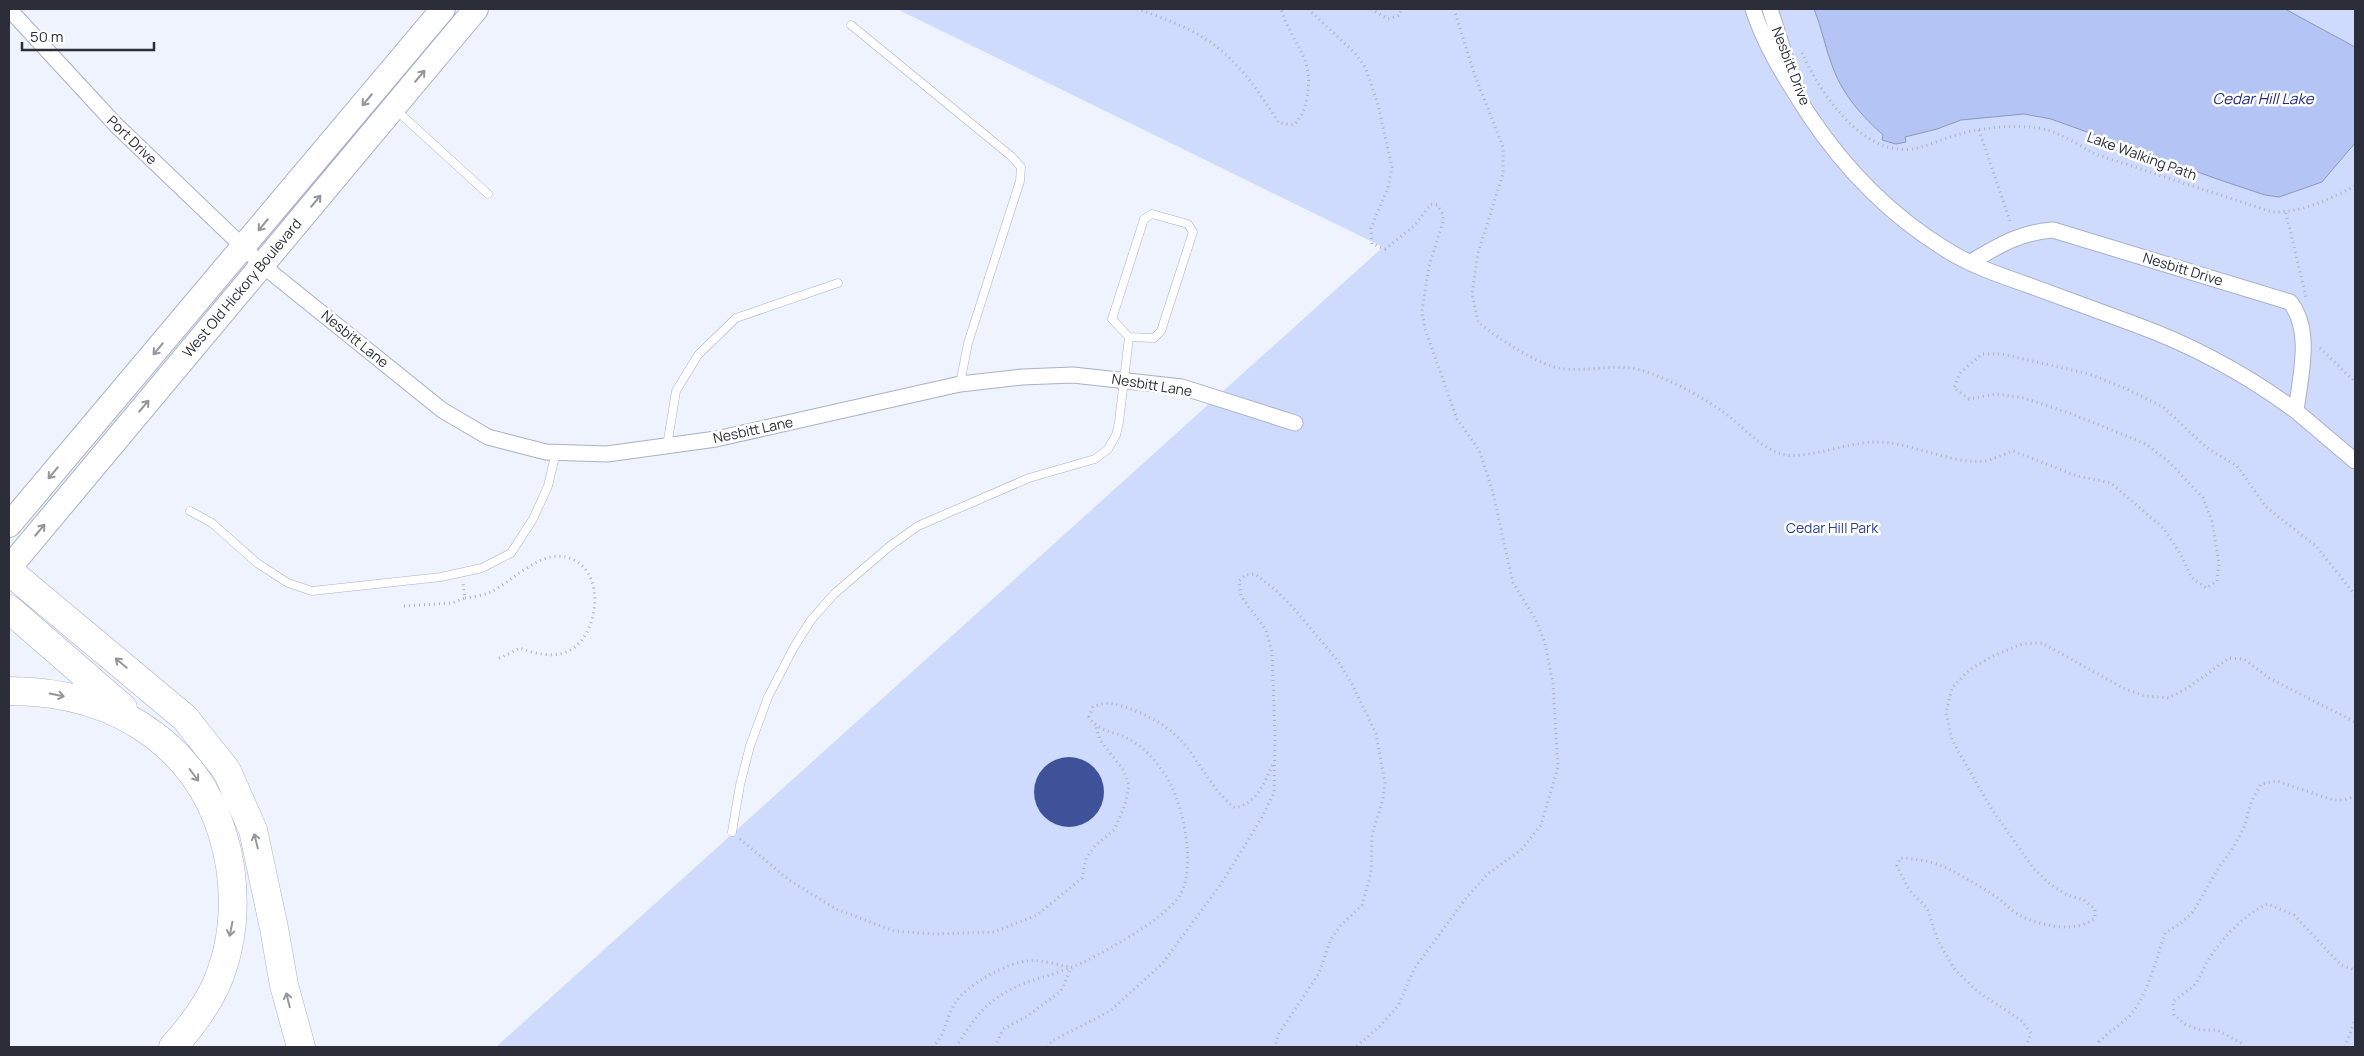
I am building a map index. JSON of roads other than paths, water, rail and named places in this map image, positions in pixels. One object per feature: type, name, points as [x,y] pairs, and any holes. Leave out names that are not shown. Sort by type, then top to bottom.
[{"type":"highway","points":[[9,569],[185,718],[227,771],[253,830],[284,985],[301,1047]]},
{"type":"highway","points":[[9,609],[167,746],[195,774],[213,806],[227,849],[233,885],[233,918],[226,954],[216,984],[198,1019],[173,1047]]},
{"type":"highway","points":[[9,691],[40,691],[102,706],[126,717],[167,746]]},
{"type":"main road","name":"West Old Hickory Boulevard","points":[[9,525],[443,9]]},
{"type":"main road","name":"West Old Hickory Boulevard","points":[[9,569],[476,9]]},
{"type":"street","name":"Port Drive","points":[[9,9],[116,125],[262,264]]},
{"type":"street","name":"Nesbitt Drive","points":[[1753,9],[1783,75],[1814,122],[1854,174],[1893,211],[1945,250],[1993,273],[2173,339],[2246,376],[2296,412],[2355,461]]},
{"type":"street","name":"Nesbitt Drive","points":[[1770,9],[1780,42],[1814,122]]},
{"type":"street","name":"Nesbitt Drive","points":[[1971,262],[2016,237],[2035,231],[2053,230],[2290,302],[2299,313],[2303,333],[2296,412]]},
{"type":"street","name":"Nesbitt Lane","points":[[262,264],[442,410],[488,437],[556,452],[607,454],[716,439],[960,384],[1022,377],[1073,375],[1124,379],[1182,387],[1295,423]]},
{"type":"lane","points":[[851,25],[1021,167],[1020,181],[968,343],[960,384]]},
{"type":"lane","points":[[394,107],[488,194]]},
{"type":"lane","points":[[1152,214],[1188,224],[1193,232],[1161,331],[1154,338],[1129,337],[1112,319],[1144,219],[1152,214]]},
{"type":"lane","points":[[667,446],[676,392],[698,355],[736,318],[838,283]]},
{"type":"lane","points":[[732,832],[740,784],[750,746],[768,697],[794,647],[811,620],[834,594],[890,546],[918,526],[1029,478],[1096,459],[1108,449],[1116,435],[1120,422],[1129,337]]},
{"type":"lane","points":[[190,511],[212,523],[257,563],[288,584],[312,590],[441,577],[482,568],[511,553],[533,518],[548,486],[556,452]]},
{"type":"water","name":"Cedar Hill Lake","points":[[1814,9],[2285,9],[2355,47],[2355,143],[2322,182],[2279,197],[2265,195],[2220,180],[2051,119],[2024,114],[1961,120],[1937,129],[1905,137],[1906,142],[1896,144],[1882,140],[1883,135],[1861,113],[1842,87],[1830,61]]},
{"type":"park label","name":"Cedar Hill Park","points":[[1832,528]]}]
